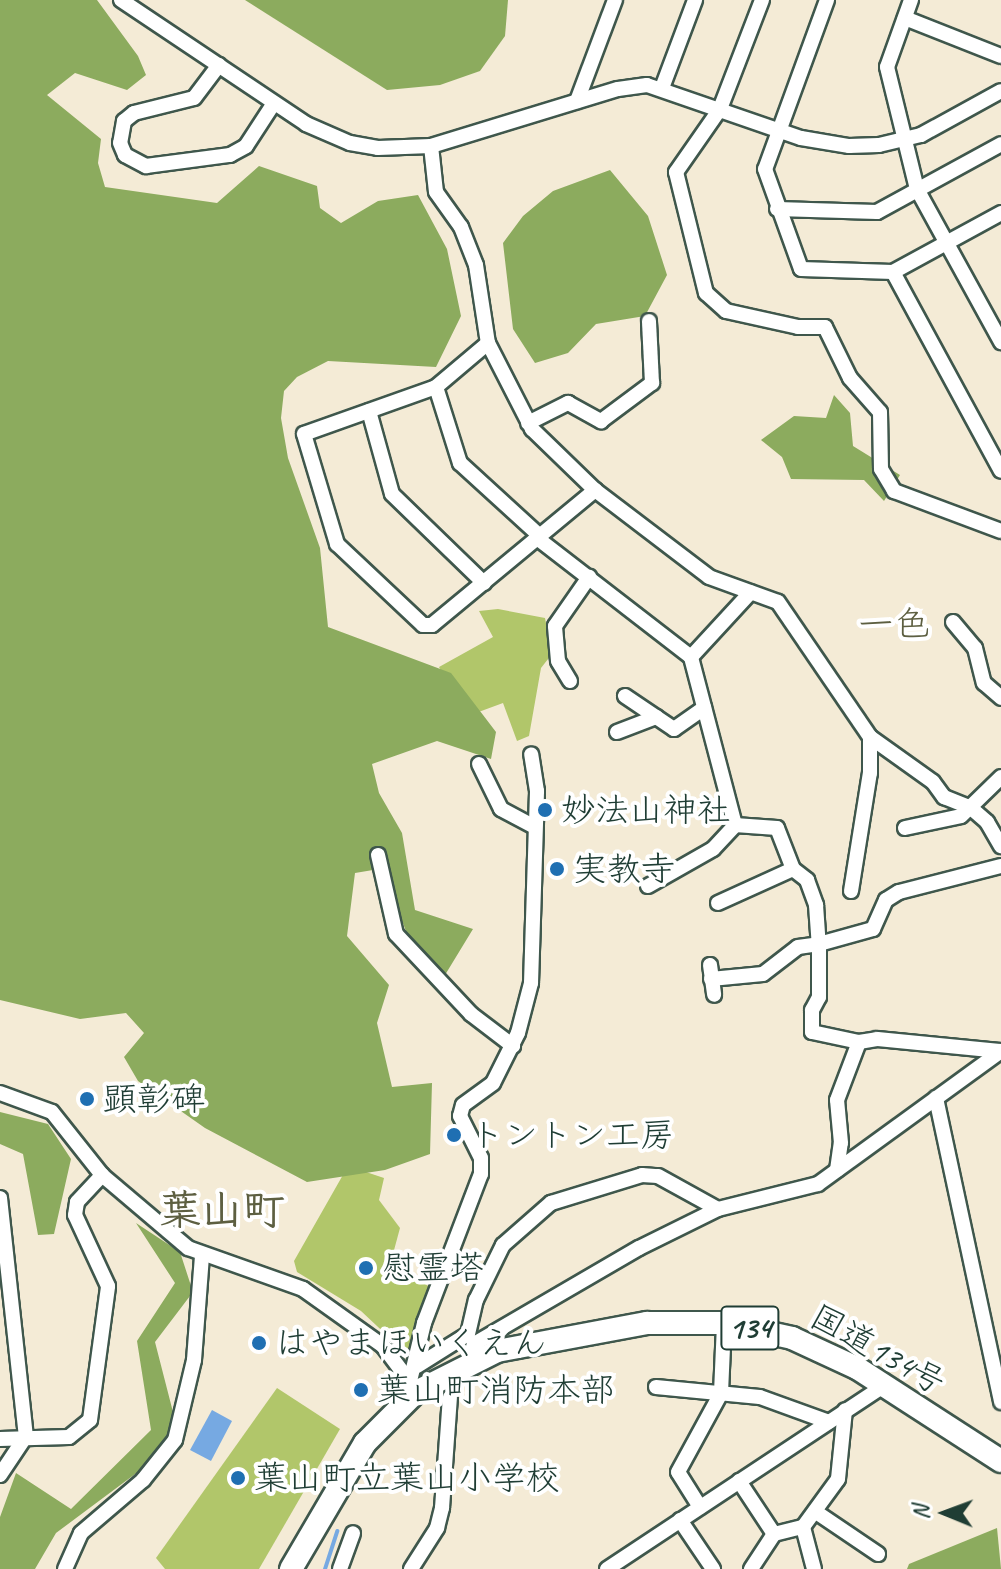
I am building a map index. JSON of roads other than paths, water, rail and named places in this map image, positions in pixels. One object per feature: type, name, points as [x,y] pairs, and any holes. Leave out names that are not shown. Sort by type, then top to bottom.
[{"type":"highway","name":"国道134号","points":[[291,1569],[365,1443],[413,1386],[469,1361],[535,1342],[647,1323],[724,1323],[792,1338],[884,1386],[1001,1461]]},
{"type":"street","points":[[121,0],[274,103],[350,143],[402,149],[431,146],[633,85],[662,88],[778,130],[849,146],[905,140],[1001,91]]},
{"type":"street","points":[[577,101],[615,0]]},
{"type":"street","points":[[662,88],[695,0]]},
{"type":"street","points":[[762,0],[720,109],[676,172],[706,293],[726,311],[798,327],[825,327],[850,378],[880,412],[881,469],[894,491],[1001,531]]},
{"type":"street","points":[[827,0],[765,169],[801,269],[893,272],[1000,216]]},
{"type":"street","points":[[911,0],[887,67],[917,189],[1001,342]]},
{"type":"street","points":[[905,18],[1001,56]]},
{"type":"street","points":[[219,65],[194,98],[134,113],[124,121],[120,143],[125,155],[146,166],[239,152],[274,103]]},
{"type":"street","points":[[777,209],[877,212],[1001,144]]},
{"type":"street","points":[[431,146],[436,192],[461,227],[476,265],[488,343],[528,423],[595,490],[709,577],[778,602],[870,737],[933,782],[944,797],[971,808],[987,822],[1001,846]]},
{"type":"street","points":[[893,272],[1000,465]]},
{"type":"street","points":[[528,423],[568,403],[601,421],[652,383],[649,321]]},
{"type":"street","points":[[488,343],[436,387],[304,434],[337,544],[423,625],[432,625],[595,490]]},
{"type":"street","points":[[436,387],[460,463],[539,537],[691,657],[735,825]]},
{"type":"street","points":[[369,411],[392,494],[484,583]]},
{"type":"street","points":[[570,681],[558,661],[555,626],[589,577]]},
{"type":"street","points":[[691,657],[751,592]]},
{"type":"street","points":[[953,622],[975,648],[984,683],[1001,698]]},
{"type":"street","points":[[625,696],[674,729],[704,708]]},
{"type":"street","points":[[617,732],[656,717]]},
{"type":"street","points":[[851,891],[870,773],[870,737]]},
{"type":"street","points":[[413,1386],[424,1323],[481,1174],[481,1158],[460,1116],[463,1105],[493,1083],[513,1046],[531,983],[537,791],[531,754]]},
{"type":"street","points":[[479,764],[501,809],[535,827]]},
{"type":"street","points":[[905,828],[961,816],[1001,777]]},
{"type":"street","points":[[735,825],[777,828],[793,869],[807,880],[816,905],[819,944],[819,997],[812,1032],[859,1042],[877,1039],[1001,1051]]},
{"type":"street","points":[[648,886],[713,849],[735,825]]},
{"type":"street","points":[[378,855],[386,908],[396,934],[471,1014],[513,1046]]},
{"type":"street","points":[[714,995],[710,972],[763,974],[798,947],[873,929],[886,900],[899,892],[1001,866]]},
{"type":"street","points":[[718,903],[793,869]]},
{"type":"street","points":[[837,1170],[841,1143],[837,1100],[859,1042]]},
{"type":"street","points":[[469,1361],[474,1344],[566,1286],[718,1209],[805,1188],[837,1170],[1001,1051]]},
{"type":"street","points":[[0,1093],[40,1106],[61,1121],[102,1175],[202,1256],[303,1289],[383,1346],[413,1386]]},
{"type":"street","points":[[936,1098],[1001,1402]]},
{"type":"street","points":[[0,1439],[69,1437],[80,1432],[94,1409],[108,1286],[75,1215],[77,1202],[102,1175]]},
{"type":"street","points":[[417,1366],[468,1334],[476,1300],[503,1245],[551,1203],[642,1175],[658,1176],[718,1209]]},
{"type":"street","points":[[0,1198],[26,1436],[0,1475]]},
{"type":"street","points":[[65,1569],[81,1533],[143,1480],[175,1440],[194,1360],[202,1256]]},
{"type":"street","points":[[700,1507],[678,1472],[721,1393],[724,1323]]},
{"type":"street","points":[[609,1569],[884,1386]]},
{"type":"street","points":[[656,1387],[779,1402],[829,1422]]},
{"type":"street","points":[[411,1569],[411,1563],[432,1537],[442,1508],[450,1397]]},
{"type":"street","points":[[751,1569],[774,1534],[803,1527],[838,1479],[845,1410]]},
{"type":"street","points":[[739,1481],[774,1534]]},
{"type":"street","points":[[816,1512],[878,1554]]},
{"type":"street","points":[[680,1520],[713,1569]]},
{"type":"street","points":[[803,1527],[814,1569]]},
{"type":"street","points":[[340,1569],[353,1533]]},
{"type":"water","points":[[212,1410],[232,1421],[211,1461],[190,1450]]},
{"type":"waterway","points":[[325,1569],[337,1531]]},
{"type":"place","name":"妙法山神社","points":[[545,810]]},
{"type":"place","name":"実教寺","points":[[557,869]]},
{"type":"place","name":"顕彰碑","points":[[87,1099]]},
{"type":"place","name":"トントン工房","points":[[454,1135]]},
{"type":"place","name":"慰霊塔","points":[[366,1268]]},
{"type":"place","name":"はやまほいくえん","points":[[259,1343]]},
{"type":"place","name":"葉山町消防本部","points":[[361,1390]]},
{"type":"place","name":"葉山町立葉山小学校","points":[[238,1478]]},
{"type":"district","name":"一色","points":[[894,625]]},
{"type":"district","name":"葉山町","points":[[222,1211]]}]
